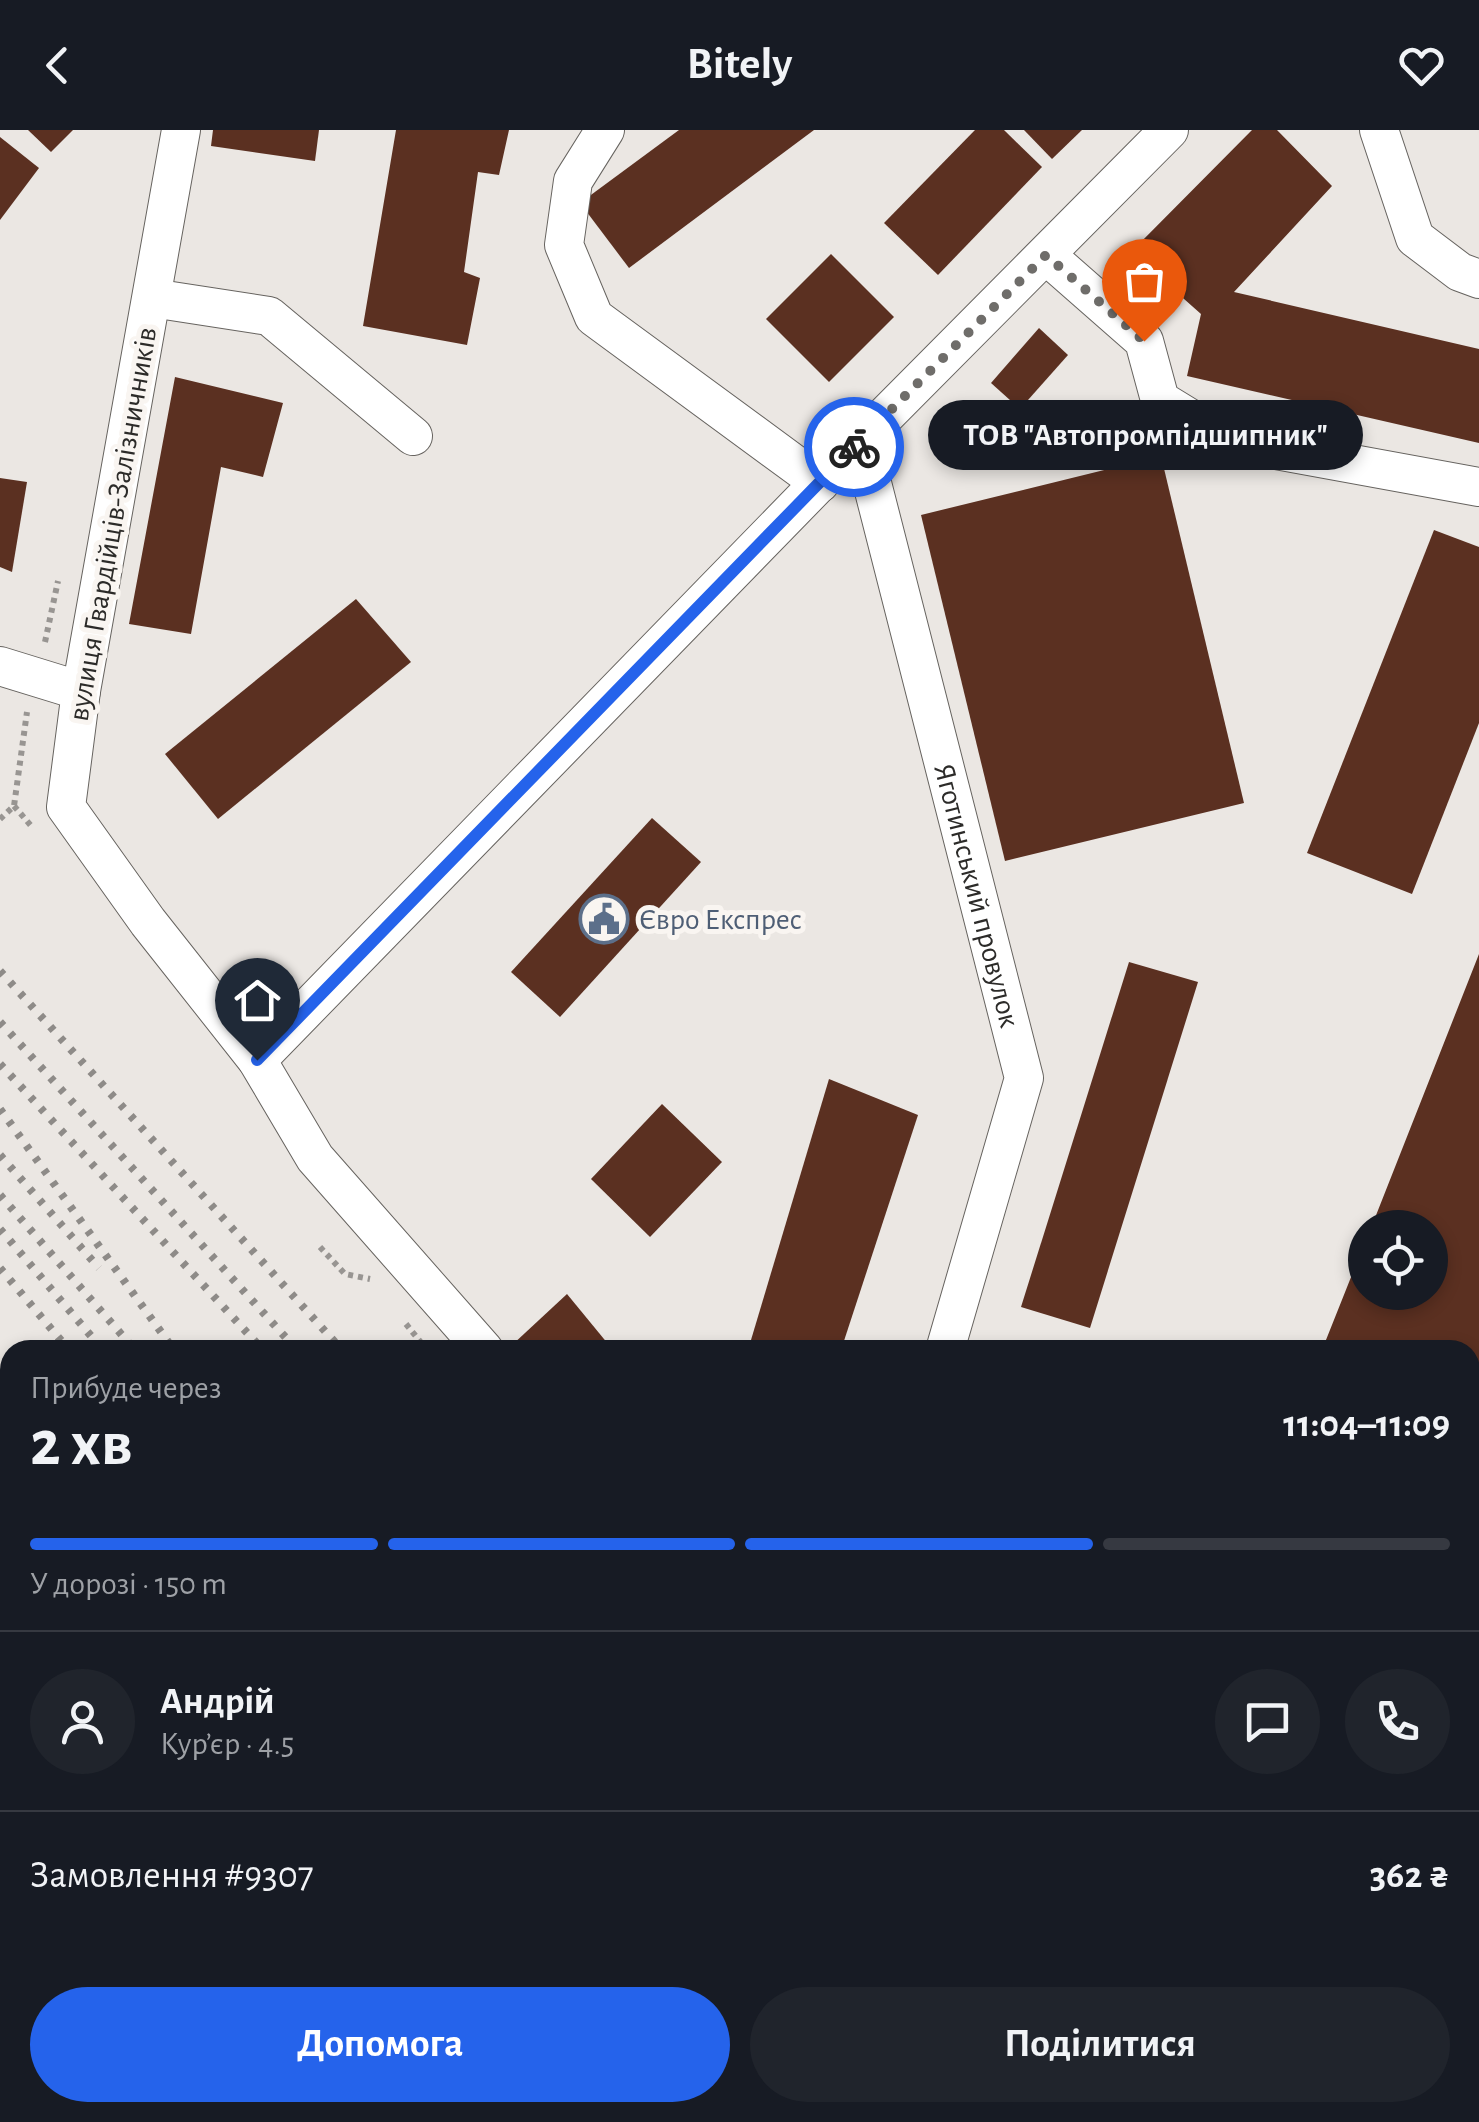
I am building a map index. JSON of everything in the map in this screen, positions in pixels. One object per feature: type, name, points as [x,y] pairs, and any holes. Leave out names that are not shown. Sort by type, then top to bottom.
[{"type":"street","name":"вулиця Гвардійців-Залізничників","points":[[181,130],[81,691],[66,807],[132,900],[257,1060],[315,1158],[475,1340]]},
{"type":"street","points":[[605,130],[573,181],[564,245],[594,317],[820,483]]},
{"type":"street","points":[[257,1060],[1169,130]]},
{"type":"street","points":[[1379,130],[1415,238],[1460,272],[1479,279]]},
{"type":"street","points":[[1046,255],[1144,341],[1160,400],[1227,441],[1479,487]]},
{"type":"street","points":[[152,298],[269,316],[413,436]]},
{"type":"street","name":"Яготинський провулок","points":[[861,440],[1024,1078],[948,1340]]},
{"type":"street","points":[[0,666],[81,691]]},
{"type":"path","points":[[0,819],[14,806],[28,705]]},
{"type":"path","points":[[320,1247],[345,1274],[370,1279],[380,1291]]},
{"type":"path","points":[[399,1315],[419,1340]]},
{"type":"building","points":[[28,130],[73,130],[51,152]]},
{"type":"building","points":[[213,130],[319,130],[315,161],[211,146]]},
{"type":"building","points":[[396,130],[509,130],[499,175],[478,172],[464,272],[480,278],[467,345],[363,326]]},
{"type":"building","points":[[679,130],[814,130],[629,268],[580,203]]},
{"type":"building","points":[[975,130],[1004,130],[1042,167],[938,275],[884,223]]},
{"type":"building","points":[[1024,130],[1082,130],[1052,159]]},
{"type":"building","points":[[1252,130],[1277,130],[1332,186],[1234,292],[1479,349],[1479,443],[1187,376],[1201,314],[1131,252]]},
{"type":"building","points":[[0,137],[39,168],[0,220]]},
{"type":"building","points":[[831,254],[894,317],[829,382],[766,319]]},
{"type":"building","points":[[1039,328],[1068,355],[1020,409],[991,383]]},
{"type":"building","points":[[175,377],[283,403],[263,477],[221,467],[191,634],[129,624]]},
{"type":"building","points":[[1161,456],[1244,803],[1005,861],[921,515]]},
{"type":"building","points":[[0,478],[27,482],[12,572],[0,567]]},
{"type":"building","points":[[1434,530],[1479,547],[1479,723],[1412,894],[1307,853]]},
{"type":"building","points":[[356,599],[411,662],[218,819],[165,754]]},
{"type":"building","points":[[652,818],[701,862],[560,1017],[511,972]]},
{"type":"building","points":[[1479,954],[1479,1340],[1326,1340],[1348,1285],[1348,1310],[1448,1310],[1448,1210],[1378,1210]]},
{"type":"building","points":[[1129,962],[1198,982],[1090,1328],[1021,1307]]},
{"type":"building","points":[[829,1079],[918,1115],[844,1340],[751,1340]]},
{"type":"building","points":[[662,1104],[722,1162],[650,1237],[591,1179]]},
{"type":"building","points":[[567,1294],[605,1340],[517,1340]]},
{"type":"railway","points":[[0,971],[333,1340]]},
{"type":"railway","points":[[0,1022],[288,1340]]},
{"type":"railway","points":[[0,1064],[254,1340]]},
{"type":"railway","points":[[0,1109],[167,1340]]},
{"type":"railway","points":[[0,1155],[99,1268]]},
{"type":"railway","points":[[0,1195],[126,1340]]},
{"type":"railway","points":[[0,1229],[94,1340]]},
{"type":"railway","points":[[0,1268],[61,1340]]},
{"type":"way so far","points":[[854,447],[1046,255],[1144,341]]},
{"type":"place","name":"ТОВ \"Автопромпідшипник\"","points":[[1144,341]]},
{"type":"place","name":"Євро Експрес","points":[[604,919]]},
{"type":"route","points":[[257,1060],[854,447]]}]
